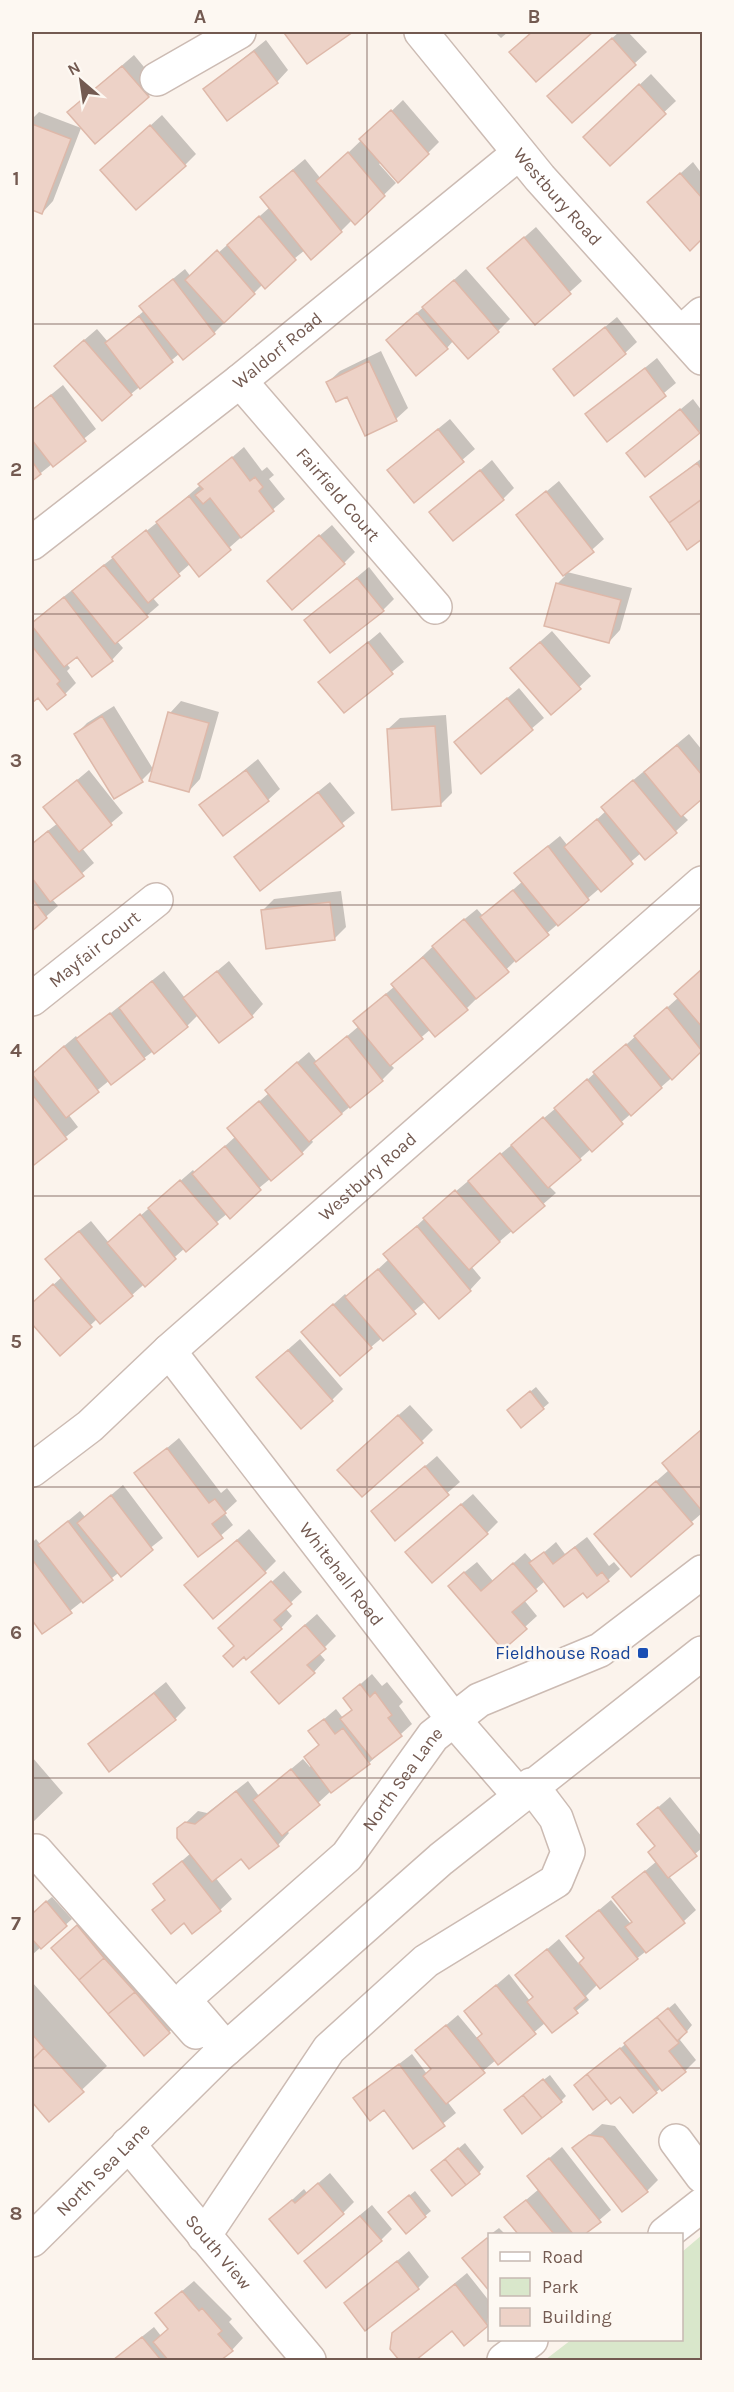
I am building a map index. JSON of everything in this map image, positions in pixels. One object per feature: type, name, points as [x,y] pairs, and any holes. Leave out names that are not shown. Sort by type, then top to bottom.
[{"type":"street","points":[[157,79],[238,32]]},
{"type":"street","name":"Westbury Road","points":[[422,32],[519,153],[692,324],[702,358]]},
{"type":"street","name":"Waldorf Road","points":[[32,543],[240,381],[519,153]]},
{"type":"street","name":"Fairfield Court","points":[[240,381],[435,607]]},
{"type":"street","name":"Westbury Road","points":[[32,1470],[90,1426],[169,1351],[702,883]]},
{"type":"street","name":"Mayfair Court","points":[[32,999],[156,900]]},
{"type":"street","name":"Whitehall Road","points":[[169,1351],[454,1720],[525,1790]]},
{"type":"street","name":"North Sea Lane","points":[[222,2052],[191,2008],[190,1994],[347,1856],[434,1736],[479,1700],[600,1650],[702,1572]]},
{"type":"street","name":"North Sea Lane","points":[[32,2240],[222,2052],[441,1858],[702,1653]]},
{"type":"street","points":[[204,2236],[329,2049],[426,1961],[556,1881],[568,1852],[556,1818],[525,1790]]},
{"type":"street","points":[[32,1855],[36,1851],[222,2052]]},
{"type":"street","points":[[676,2141],[702,2176]]},
{"type":"street","name":"South View","points":[[128,2144],[309,2361]]},
{"type":"street","points":[[667,2233],[702,2205]]},
{"type":"street","points":[[504,2361],[530,2341]]},
{"type":"green space","points":[[702,2235],[702,2360],[545,2360],[570,2341],[683,2341],[683,2251]]},
{"type":"building","points":[[353,32],[307,64],[284,33]]},
{"type":"building","points":[[532,32],[593,32],[536,82],[509,52]]},
{"type":"building","points":[[612,38],[636,65],[572,123],[547,96]]},
{"type":"building","points":[[254,51],[278,83],[227,121],[203,89]]},
{"type":"building","points":[[122,66],[149,97],[95,144],[67,112]]},
{"type":"building","points":[[639,84],[666,114],[610,166],[583,137]]},
{"type":"building","points":[[391,110],[429,154],[398,183],[359,139]]},
{"type":"building","points":[[32,124],[71,139],[42,214],[32,210]]},
{"type":"building","points":[[150,125],[186,166],[136,210],[100,170]]},
{"type":"building","points":[[348,152],[385,196],[355,225],[316,181]]},
{"type":"building","points":[[293,170],[342,232],[311,260],[260,197]]},
{"type":"building","points":[[680,173],[702,198],[702,239],[690,251],[647,202]]},
{"type":"building","points":[[259,216],[296,260],[265,289],[227,245]]},
{"type":"building","points":[[524,237],[571,294],[535,325],[487,268]]},
{"type":"building","points":[[217,250],[255,294],[224,323],[185,280]]},
{"type":"building","points":[[173,279],[215,334],[183,360],[139,306]]},
{"type":"building","points":[[454,280],[499,332],[468,359],[422,307]]},
{"type":"building","points":[[417,313],[448,349],[416,376],[386,340]]},
{"type":"building","points":[[139,316],[173,362],[140,389],[105,343]]},
{"type":"building","points":[[605,327],[626,354],[574,396],[553,369]]},
{"type":"building","points":[[84,340],[132,395],[102,421],[54,366]]},
{"type":"building","points":[[369,361],[397,421],[365,436],[347,397],[336,402],[326,382]]},
{"type":"building","points":[[645,368],[666,396],[607,442],[585,414]]},
{"type":"building","points":[[51,395],[86,441],[53,467],[32,440],[32,410]]},
{"type":"building","points":[[680,409],[700,433],[645,477],[626,453]]},
{"type":"building","points":[[438,429],[464,462],[414,503],[387,470]]},
{"type":"building","points":[[232,457],[250,481],[255,477],[263,487],[259,491],[274,511],[241,538],[210,498],[203,504],[195,495],[203,489],[198,484]]},
{"type":"building","points":[[32,461],[41,474],[32,481]]},
{"type":"building","points":[[697,463],[702,470],[702,499],[669,523],[650,497]]},
{"type":"building","points":[[480,470],[504,500],[453,541],[429,512]]},
{"type":"building","points":[[546,491],[594,552],[563,576],[516,515]]},
{"type":"building","points":[[189,496],[231,550],[199,577],[156,522]]},
{"type":"building","points":[[702,499],[702,539],[687,550],[669,523]]},
{"type":"building","points":[[146,530],[180,576],[148,603],[112,557]]},
{"type":"building","points":[[319,535],[345,564],[292,610],[267,581]]},
{"type":"building","points":[[104,565],[148,617],[115,644],[72,591]]},
{"type":"building","points":[[357,578],[384,611],[330,653],[304,620]]},
{"type":"building","points":[[556,583],[621,600],[609,643],[544,626]]},
{"type":"building","points":[[64,597],[113,661],[92,677],[77,657],[64,667],[32,626],[32,623]]},
{"type":"building","points":[[368,642],[393,674],[344,713],[318,682]]},
{"type":"building","points":[[540,642],[581,689],[551,715],[510,668]]},
{"type":"building","points":[[32,646],[60,681],[57,684],[66,695],[47,710],[38,698],[32,703]]},
{"type":"building","points":[[507,698],[533,730],[481,774],[454,742]]},
{"type":"building","points":[[168,712],[209,723],[189,792],[149,781]]},
{"type":"building","points":[[102,716],[143,782],[114,799],[74,734]]},
{"type":"building","points":[[435,726],[441,806],[392,810],[387,729]]},
{"type":"building","points":[[677,745],[702,775],[702,799],[681,817],[644,772]]},
{"type":"building","points":[[246,770],[269,801],[223,836],[199,805]]},
{"type":"building","points":[[77,780],[112,825],[79,852],[43,807]]},
{"type":"building","points":[[633,780],[677,833],[645,860],[601,807]]},
{"type":"building","points":[[318,792],[344,826],[260,891],[234,857]]},
{"type":"building","points":[[597,819],[633,864],[601,892],[564,847]]},
{"type":"building","points":[[48,831],[84,876],[50,902],[32,878],[32,844]]},
{"type":"building","points":[[548,846],[589,900],[558,926],[514,873]]},
{"type":"building","points":[[513,890],[549,935],[516,962],[480,917]]},
{"type":"building","points":[[32,898],[47,918],[32,931]]},
{"type":"building","points":[[330,902],[335,940],[266,949],[261,910]]},
{"type":"building","points":[[464,919],[509,972],[476,999],[432,946]]},
{"type":"building","points":[[423,957],[468,1010],[435,1037],[391,984]]},
{"type":"building","points":[[702,969],[702,1027],[674,994]]},
{"type":"building","points":[[217,971],[253,1017],[219,1043],[183,998]]},
{"type":"building","points":[[152,981],[188,1027],[154,1054],[119,1008]]},
{"type":"building","points":[[386,994],[423,1039],[390,1066],[353,1021]]},
{"type":"building","points":[[667,1007],[702,1051],[672,1080],[634,1036]]},
{"type":"building","points":[[110,1013],[145,1059],[111,1085],[76,1039]]},
{"type":"building","points":[[347,1036],[383,1081],[350,1108],[314,1063]]},
{"type":"building","points":[[626,1044],[662,1088],[631,1116],[593,1072]]},
{"type":"building","points":[[64,1046],[99,1092],[66,1118],[32,1074]]},
{"type":"building","points":[[297,1062],[342,1114],[309,1142],[265,1090]]},
{"type":"building","points":[[587,1079],[623,1124],[592,1152],[554,1108]]},
{"type":"building","points":[[32,1094],[67,1139],[34,1165],[32,1162]]},
{"type":"building","points":[[259,1101],[303,1154],[271,1181],[227,1128]]},
{"type":"building","points":[[543,1117],[581,1160],[548,1188],[511,1145]]},
{"type":"building","points":[[225,1146],[261,1190],[230,1219],[192,1174]]},
{"type":"building","points":[[500,1153],[545,1206],[513,1233],[468,1181]]},
{"type":"building","points":[[180,1180],[218,1224],[186,1252],[148,1208]]},
{"type":"building","points":[[455,1190],[500,1242],[469,1270],[423,1218]]},
{"type":"building","points":[[140,1214],[176,1259],[145,1287],[107,1243]]},
{"type":"building","points":[[417,1226],[471,1291],[439,1319],[383,1254]]},
{"type":"building","points":[[79,1231],[133,1296],[100,1324],[45,1259]]},
{"type":"building","points":[[378,1269],[416,1314],[383,1341],[345,1297]]},
{"type":"building","points":[[53,1284],[92,1327],[60,1356],[32,1324],[32,1303]]},
{"type":"building","points":[[333,1304],[372,1348],[340,1376],[301,1332]]},
{"type":"building","points":[[288,1350],[333,1401],[301,1429],[256,1377]]},
{"type":"building","points":[[530,1391],[544,1409],[521,1428],[507,1410]]},
{"type":"building","points":[[398,1415],[423,1443],[362,1497],[337,1470]]},
{"type":"building","points":[[702,1429],[702,1511],[662,1463]]},
{"type":"building","points":[[167,1448],[209,1503],[215,1499],[226,1513],[212,1524],[223,1538],[198,1557],[134,1473]]},
{"type":"building","points":[[425,1466],[449,1495],[395,1541],[371,1511]]},
{"type":"building","points":[[656,1481],[693,1524],[631,1577],[594,1534]]},
{"type":"building","points":[[111,1495],[153,1550],[121,1577],[77,1523]]},
{"type":"building","points":[[461,1504],[488,1534],[432,1583],[405,1552]]},
{"type":"building","points":[[68,1521],[113,1580],[83,1603],[38,1545]]},
{"type":"building","points":[[237,1540],[266,1573],[213,1619],[184,1585]]},
{"type":"building","points":[[575,1547],[597,1576],[602,1572],[609,1581],[587,1598],[583,1593],[564,1607],[529,1563],[544,1552],[553,1564]]},
{"type":"building","points":[[32,1559],[72,1613],[42,1634],[32,1620]]},
{"type":"building","points":[[513,1563],[537,1591],[512,1612],[527,1629],[503,1650],[448,1586],[464,1572],[481,1591]]},
{"type":"building","points":[[271,1581],[292,1604],[274,1620],[282,1629],[246,1660],[244,1657],[233,1667],[223,1656],[234,1646],[218,1628]]},
{"type":"building","points":[[305,1625],[326,1649],[307,1665],[315,1673],[279,1704],[251,1672]]},
{"type":"building","points":[[360,1684],[370,1697],[375,1692],[392,1715],[388,1718],[402,1736],[372,1759],[340,1719],[352,1710],[343,1698]]},
{"type":"building","points":[[154,1693],[176,1720],[109,1772],[88,1744]]},
{"type":"building","points":[[324,1719],[335,1734],[343,1728],[370,1764],[331,1793],[304,1757],[319,1745],[308,1731]]},
{"type":"building","points":[[291,1769],[320,1805],[282,1836],[253,1800]]},
{"type":"building","points":[[236,1791],[279,1846],[249,1869],[241,1859],[212,1882],[177,1838],[177,1828],[185,1822],[195,1824]]},
{"type":"building","points":[[658,1807],[697,1856],[668,1878],[648,1852],[655,1846],[637,1824]]},
{"type":"building","points":[[182,1861],[221,1911],[192,1934],[184,1923],[171,1934],[152,1910],[165,1900],[153,1884]]},
{"type":"building","points":[[645,1871],[685,1923],[646,1953],[625,1927],[632,1922],[612,1897]]},
{"type":"building","points":[[46,1901],[67,1926],[41,1949],[32,1939],[32,1914]]},
{"type":"building","points":[[599,1910],[638,1959],[600,1989],[579,1963],[584,1958],[566,1936]]},
{"type":"building","points":[[77,1925],[104,1958],[79,1980],[51,1948]]},
{"type":"building","points":[[547,1949],[586,1998],[574,2008],[578,2013],[552,2033],[527,2002],[533,1997],[515,1975]]},
{"type":"building","points":[[104,1958],[135,1992],[108,2014],[79,1980]]},
{"type":"building","points":[[496,1985],[536,2034],[498,2065],[477,2038],[482,2034],[464,2011]]},
{"type":"building","points":[[135,1992],[170,2033],[144,2056],[108,2014]]},
{"type":"building","points":[[668,2008],[687,2032],[677,2041],[657,2017]]},
{"type":"building","points":[[657,2017],[679,2043],[669,2051],[686,2072],[662,2091],[624,2043]]},
{"type":"building","points":[[446,2025],[485,2073],[446,2104],[423,2076],[431,2069],[415,2050]]},
{"type":"building","points":[[32,2034],[44,2048],[32,2060]]},
{"type":"building","points":[[44,2048],[84,2092],[49,2122],[32,2102],[32,2060]]},
{"type":"building","points":[[620,2048],[657,2093],[633,2113],[620,2097],[611,2104],[587,2074]]},
{"type":"building","points":[[399,2064],[445,2126],[413,2149],[384,2110],[370,2121],[353,2098]]},
{"type":"building","points":[[587,2074],[607,2099],[593,2110],[574,2085]]},
{"type":"building","points":[[543,2079],[562,2102],[542,2118],[523,2095]]},
{"type":"building","points":[[523,2095],[542,2118],[522,2134],[504,2110]]},
{"type":"building","points":[[589,2135],[603,2137],[648,2192],[622,2212],[572,2148]]},
{"type":"building","points":[[458,2148],[480,2174],[466,2185],[445,2159]]},
{"type":"building","points":[[549,2158],[601,2222],[586,2233],[572,2233],[527,2176]]},
{"type":"building","points":[[445,2159],[466,2185],[452,2196],[431,2170]]},
{"type":"building","points":[[318,2183],[344,2214],[298,2254],[269,2219],[292,2200],[295,2203]]},
{"type":"building","points":[[409,2195],[426,2217],[406,2234],[388,2212]]},
{"type":"building","points":[[526,2200],[553,2233],[517,2233],[504,2217]]},
{"type":"building","points":[[360,2216],[382,2241],[326,2288],[304,2261]]},
{"type":"building","points":[[488,2239],[488,2290],[462,2258]]},
{"type":"building","points":[[397,2261],[419,2289],[365,2331],[344,2303]]},
{"type":"building","points":[[455,2284],[488,2326],[464,2346],[452,2331],[416,2360],[399,2360],[390,2349],[392,2333]]},
{"type":"building","points":[[182,2291],[199,2311],[202,2308],[222,2331],[218,2334],[233,2351],[221,2360],[168,2360],[153,2342],[168,2329],[155,2313]]},
{"type":"building","points":[[142,2337],[161,2360],[113,2360]]},
{"type":"place","name":"Fieldhouse Road","points":[[643,1653]]}]
